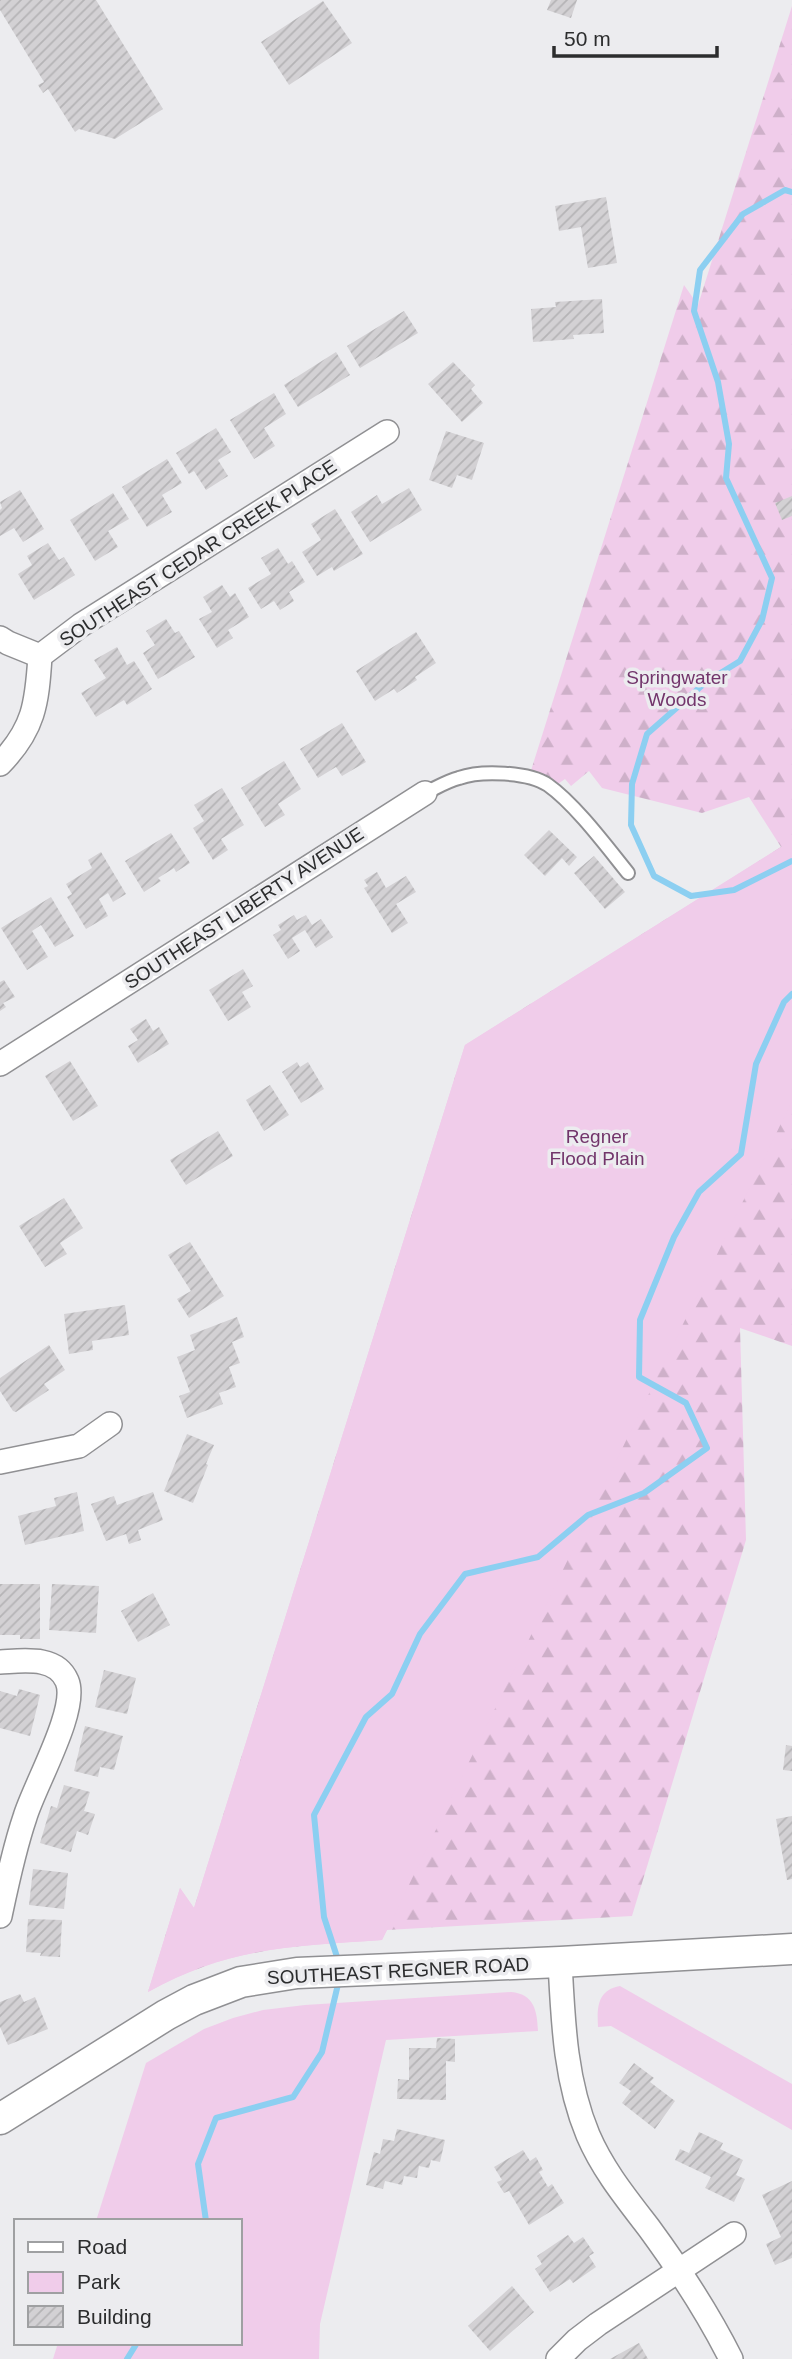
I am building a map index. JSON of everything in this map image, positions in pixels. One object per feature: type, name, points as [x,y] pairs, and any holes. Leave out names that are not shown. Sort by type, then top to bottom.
[{"type":"street","name":"SOUTHEAST CEDAR CREEK PLACE","points":[[0,764],[16,748],[29,725],[34,711],[40,656],[81,625],[387,432]]},
{"type":"street","points":[[0,638],[40,656]]},
{"type":"street","name":"SOUTHEAST LIBERTY AVENUE","points":[[0,1064],[425,793]]},
{"type":"street","points":[[0,1462],[79,1447],[110,1424]]},
{"type":"street","points":[[0,1662],[34,1660],[48,1663],[59,1669],[67,1678],[71,1693],[67,1713],[25,1814],[0,1916]]},
{"type":"street","name":"SOUTHEAST REGNER ROAD","points":[[0,2119],[194,2000],[242,1982],[297,1973],[792,1949]]},
{"type":"street","points":[[560,1962],[566,2055],[571,2082],[588,2135],[615,2184],[678,2271],[731,2359]]},
{"type":"street","points":[[558,2359],[577,2340],[598,2325],[734,2234]]},
{"type":"lane","name":"SOUTHEAST LIBERTY AVENUE","points":[[425,793],[468,775],[522,776],[539,780],[549,786],[580,818],[628,873]]},
{"type":"green space","name":"Springwater Woods","points":[[792,6],[792,1346],[740,1328],[746,1540],[632,1916],[387,1930],[382,1940],[290,1947],[234,1957],[178,1977],[148,1992],[180,1888],[194,1908],[465,1045],[781,847],[749,797],[702,813],[602,788],[589,771],[571,786],[565,779],[552,788],[528,780],[684,285],[698,305]]},
{"type":"green space","name":"Regner Flood Plain","points":[[792,840],[792,1101],[382,1940],[290,1947],[233,1957],[177,1977],[148,1992],[180,1888],[194,1908],[465,1045]]},
{"type":"green space","points":[[620,1986],[792,2084],[792,2130],[611,2026],[598,2027],[600,2001],[607,1991]]},
{"type":"green space","points":[[511,1992],[525,1996],[533,2004],[538,2031],[386,2040],[320,2324],[319,2359],[53,2359],[57,2345],[242,2345],[242,2219],[97,2219],[146,2063],[204,2029],[233,2018],[263,2010]]},
{"type":"building","points":[[0,0],[96,0],[163,109],[115,139],[79,129],[75,132],[48,89],[43,93],[38,85],[44,82],[0,10]]},
{"type":"building","points":[[551,0],[577,0],[571,18],[547,10]]},
{"type":"building","points":[[323,1],[352,43],[289,85],[261,42]]},
{"type":"building","points":[[606,197],[617,263],[588,268],[581,227],[559,231],[555,206]]},
{"type":"building","points":[[602,299],[604,333],[573,335],[574,339],[533,342],[531,309],[556,307],[555,302]]},
{"type":"building","points":[[404,311],[418,333],[360,368],[347,346]]},
{"type":"building","points":[[336,352],[350,375],[298,407],[284,385]]},
{"type":"building","points":[[453,362],[475,385],[471,389],[483,403],[462,422],[428,384]]},
{"type":"building","points":[[274,393],[286,414],[264,428],[275,446],[254,459],[230,420]]},
{"type":"building","points":[[216,428],[231,452],[218,460],[228,476],[206,490],[194,471],[189,474],[176,453]]},
{"type":"building","points":[[446,431],[484,443],[472,480],[457,475],[452,488],[429,480]]},
{"type":"building","points":[[167,459],[182,483],[162,495],[172,512],[147,527],[122,487]]},
{"type":"building","points":[[409,488],[422,510],[370,542],[351,512],[377,495],[382,504]]},
{"type":"building","points":[[20,490],[44,529],[23,542],[14,528],[0,536],[0,502]]},
{"type":"building","points":[[113,493],[129,519],[108,531],[118,547],[95,561],[70,520]]},
{"type":"building","points":[[792,496],[792,516],[782,520],[775,503]]},
{"type":"building","points":[[335,509],[363,554],[334,571],[332,567],[317,576],[302,552],[321,540],[311,524]]},
{"type":"building","points":[[48,543],[59,560],[64,557],[75,575],[34,600],[18,574],[32,565],[27,556]]},
{"type":"building","points":[[278,548],[288,564],[292,561],[305,582],[289,592],[294,601],[280,610],[274,601],[261,609],[248,588],[271,574],[261,558]]},
{"type":"building","points":[[222,585],[230,597],[235,593],[249,617],[228,630],[233,638],[217,648],[199,619],[212,612],[203,597]]},
{"type":"building","points":[[166,619],[175,633],[179,631],[195,657],[158,679],[143,653],[155,645],[146,631]]},
{"type":"building","points":[[416,632],[436,663],[397,693],[394,689],[375,701],[356,671]]},
{"type":"building","points":[[117,647],[127,665],[134,661],[152,689],[127,705],[124,700],[96,717],[81,693],[106,678],[94,660]]},
{"type":"building","points":[[342,723],[366,762],[342,776],[336,767],[318,778],[300,749]]},
{"type":"building","points":[[284,761],[301,789],[278,804],[285,815],[265,827],[241,788]]},
{"type":"building","points":[[222,788],[244,825],[221,839],[228,850],[213,860],[193,828],[204,821],[194,805]]},
{"type":"building","points":[[549,830],[577,857],[569,866],[562,858],[545,876],[524,855]]},
{"type":"building","points":[[171,833],[190,863],[176,872],[174,868],[158,878],[161,881],[144,892],[125,861]]},
{"type":"building","points":[[101,852],[126,894],[113,902],[108,893],[99,899],[108,916],[86,929],[67,897],[72,894],[66,884],[92,868],[88,860]]},
{"type":"building","points":[[594,856],[625,892],[605,909],[574,873]]},
{"type":"building","points":[[377,872],[386,888],[406,876],[416,892],[396,904],[408,923],[392,933],[364,888],[368,886],[364,880]]},
{"type":"building","points":[[51,897],[74,936],[55,947],[41,925],[32,931],[48,957],[27,970],[1,928]]},
{"type":"building","points":[[294,915],[297,920],[306,915],[312,925],[321,919],[333,937],[316,948],[305,930],[292,938],[300,951],[288,959],[273,935],[281,930],[278,925]]},
{"type":"building","points":[[243,969],[253,986],[242,992],[251,1007],[228,1021],[209,990]]},
{"type":"building","points":[[4,980],[15,997],[3,1003],[6,1007],[0,1011],[0,982]]},
{"type":"building","points":[[146,1019],[153,1031],[159,1027],[169,1044],[138,1063],[128,1046],[138,1040],[130,1029]]},
{"type":"building","points":[[70,1061],[98,1106],[73,1121],[45,1076]]},
{"type":"building","points":[[297,1062],[300,1067],[308,1062],[324,1089],[301,1103],[282,1072]]},
{"type":"building","points":[[270,1085],[289,1115],[264,1131],[246,1100]]},
{"type":"building","points":[[218,1131],[233,1156],[186,1185],[170,1160]]},
{"type":"building","points":[[64,1198],[83,1228],[60,1243],[67,1254],[45,1267],[19,1226]]},
{"type":"building","points":[[190,1242],[224,1296],[189,1318],[177,1299],[191,1291],[168,1255]]},
{"type":"building","points":[[125,1305],[129,1335],[92,1341],[93,1350],[69,1354],[64,1314]]},
{"type":"building","points":[[237,1317],[244,1337],[232,1342],[240,1363],[229,1367],[236,1387],[219,1393],[223,1404],[187,1418],[179,1396],[190,1392],[177,1357],[195,1350],[190,1335]]},
{"type":"building","points":[[49,1345],[65,1370],[44,1384],[49,1390],[16,1412],[13,1411],[0,1391],[0,1378]]},
{"type":"building","points":[[187,1434],[214,1445],[193,1503],[164,1491]]},
{"type":"building","points":[[77,1492],[84,1531],[25,1545],[18,1516],[56,1506],[54,1498]]},
{"type":"building","points":[[153,1492],[163,1520],[138,1530],[141,1540],[129,1544],[126,1534],[106,1541],[91,1504],[114,1496],[117,1505]]},
{"type":"building","points":[[0,1584],[40,1584],[40,1639],[0,1635]]},
{"type":"building","points":[[52,1584],[99,1586],[96,1633],[49,1630]]},
{"type":"building","points":[[153,1593],[170,1625],[138,1642],[121,1611]]},
{"type":"building","points":[[104,1670],[136,1678],[127,1714],[95,1707]]},
{"type":"building","points":[[19,1689],[40,1695],[30,1736],[0,1728],[0,1691],[17,1696]]},
{"type":"building","points":[[85,1726],[123,1736],[114,1770],[100,1767],[98,1777],[74,1771]]},
{"type":"building","points":[[786,1745],[792,1746],[792,1771],[783,1770]]},
{"type":"building","points":[[64,1785],[90,1792],[84,1811],[95,1814],[88,1835],[77,1831],[71,1852],[40,1843],[51,1806],[57,1808]]},
{"type":"building","points":[[792,1816],[792,1879],[787,1880],[776,1819]]},
{"type":"building","points":[[33,1869],[68,1873],[64,1909],[29,1905]]},
{"type":"building","points":[[28,1919],[62,1920],[60,1957],[26,1952]]},
{"type":"building","points":[[20,1994],[24,2002],[35,1997],[48,2029],[8,2045],[0,2027],[0,2002]]},
{"type":"building","points":[[437,2038],[455,2039],[455,2062],[446,2061],[446,2100],[397,2099],[398,2079],[409,2080],[409,2048],[436,2048]]},
{"type":"building","points":[[634,2063],[654,2078],[650,2082],[675,2101],[655,2129],[622,2103],[631,2091],[619,2083]]},
{"type":"building","points":[[397,2129],[445,2140],[440,2162],[431,2160],[429,2168],[419,2166],[417,2178],[404,2176],[402,2185],[385,2181],[383,2189],[366,2185],[374,2152],[380,2154],[383,2139],[394,2141]]},
{"type":"building","points":[[699,2132],[723,2143],[720,2149],[743,2160],[736,2175],[745,2179],[734,2202],[705,2188],[711,2177],[675,2160],[680,2149],[689,2153]]},
{"type":"building","points":[[523,2150],[530,2161],[536,2157],[543,2170],[539,2172],[548,2187],[552,2184],[564,2203],[529,2225],[509,2191],[504,2193],[497,2182],[502,2180],[494,2167]]},
{"type":"building","points":[[792,2181],[792,2258],[775,2265],[766,2244],[781,2237],[762,2195]]},
{"type":"building","points":[[568,2235],[574,2243],[583,2237],[594,2253],[589,2256],[596,2267],[573,2283],[570,2279],[550,2292],[535,2269],[542,2264],[537,2256]]},
{"type":"building","points":[[512,2286],[534,2312],[490,2351],[468,2326]]},
{"type":"building","points":[[639,2343],[648,2359],[610,2359]]},
{"type":"waterway","points":[[792,192],[785,190],[743,214],[700,270],[694,311],[718,382],[729,444],[726,478],[772,578],[762,620],[740,661],[706,682],[647,734],[632,784],[631,825],[654,876],[691,896],[734,890],[792,861]]},
{"type":"waterway","points":[[339,1963],[324,1917],[314,1815],[366,1717],[392,1694],[420,1634],[465,1574],[538,1557],[588,1515],[644,1493],[707,1448],[686,1403],[639,1377],[640,1320],[674,1237],[699,1192],[741,1154],[756,1064],[784,1002],[792,994]]},
{"type":"waterway","points":[[206,2219],[198,2164],[216,2118],[293,2097],[322,2052],[339,1980]]},
{"type":"waterway","points":[[127,2359],[136,2345]]}]
